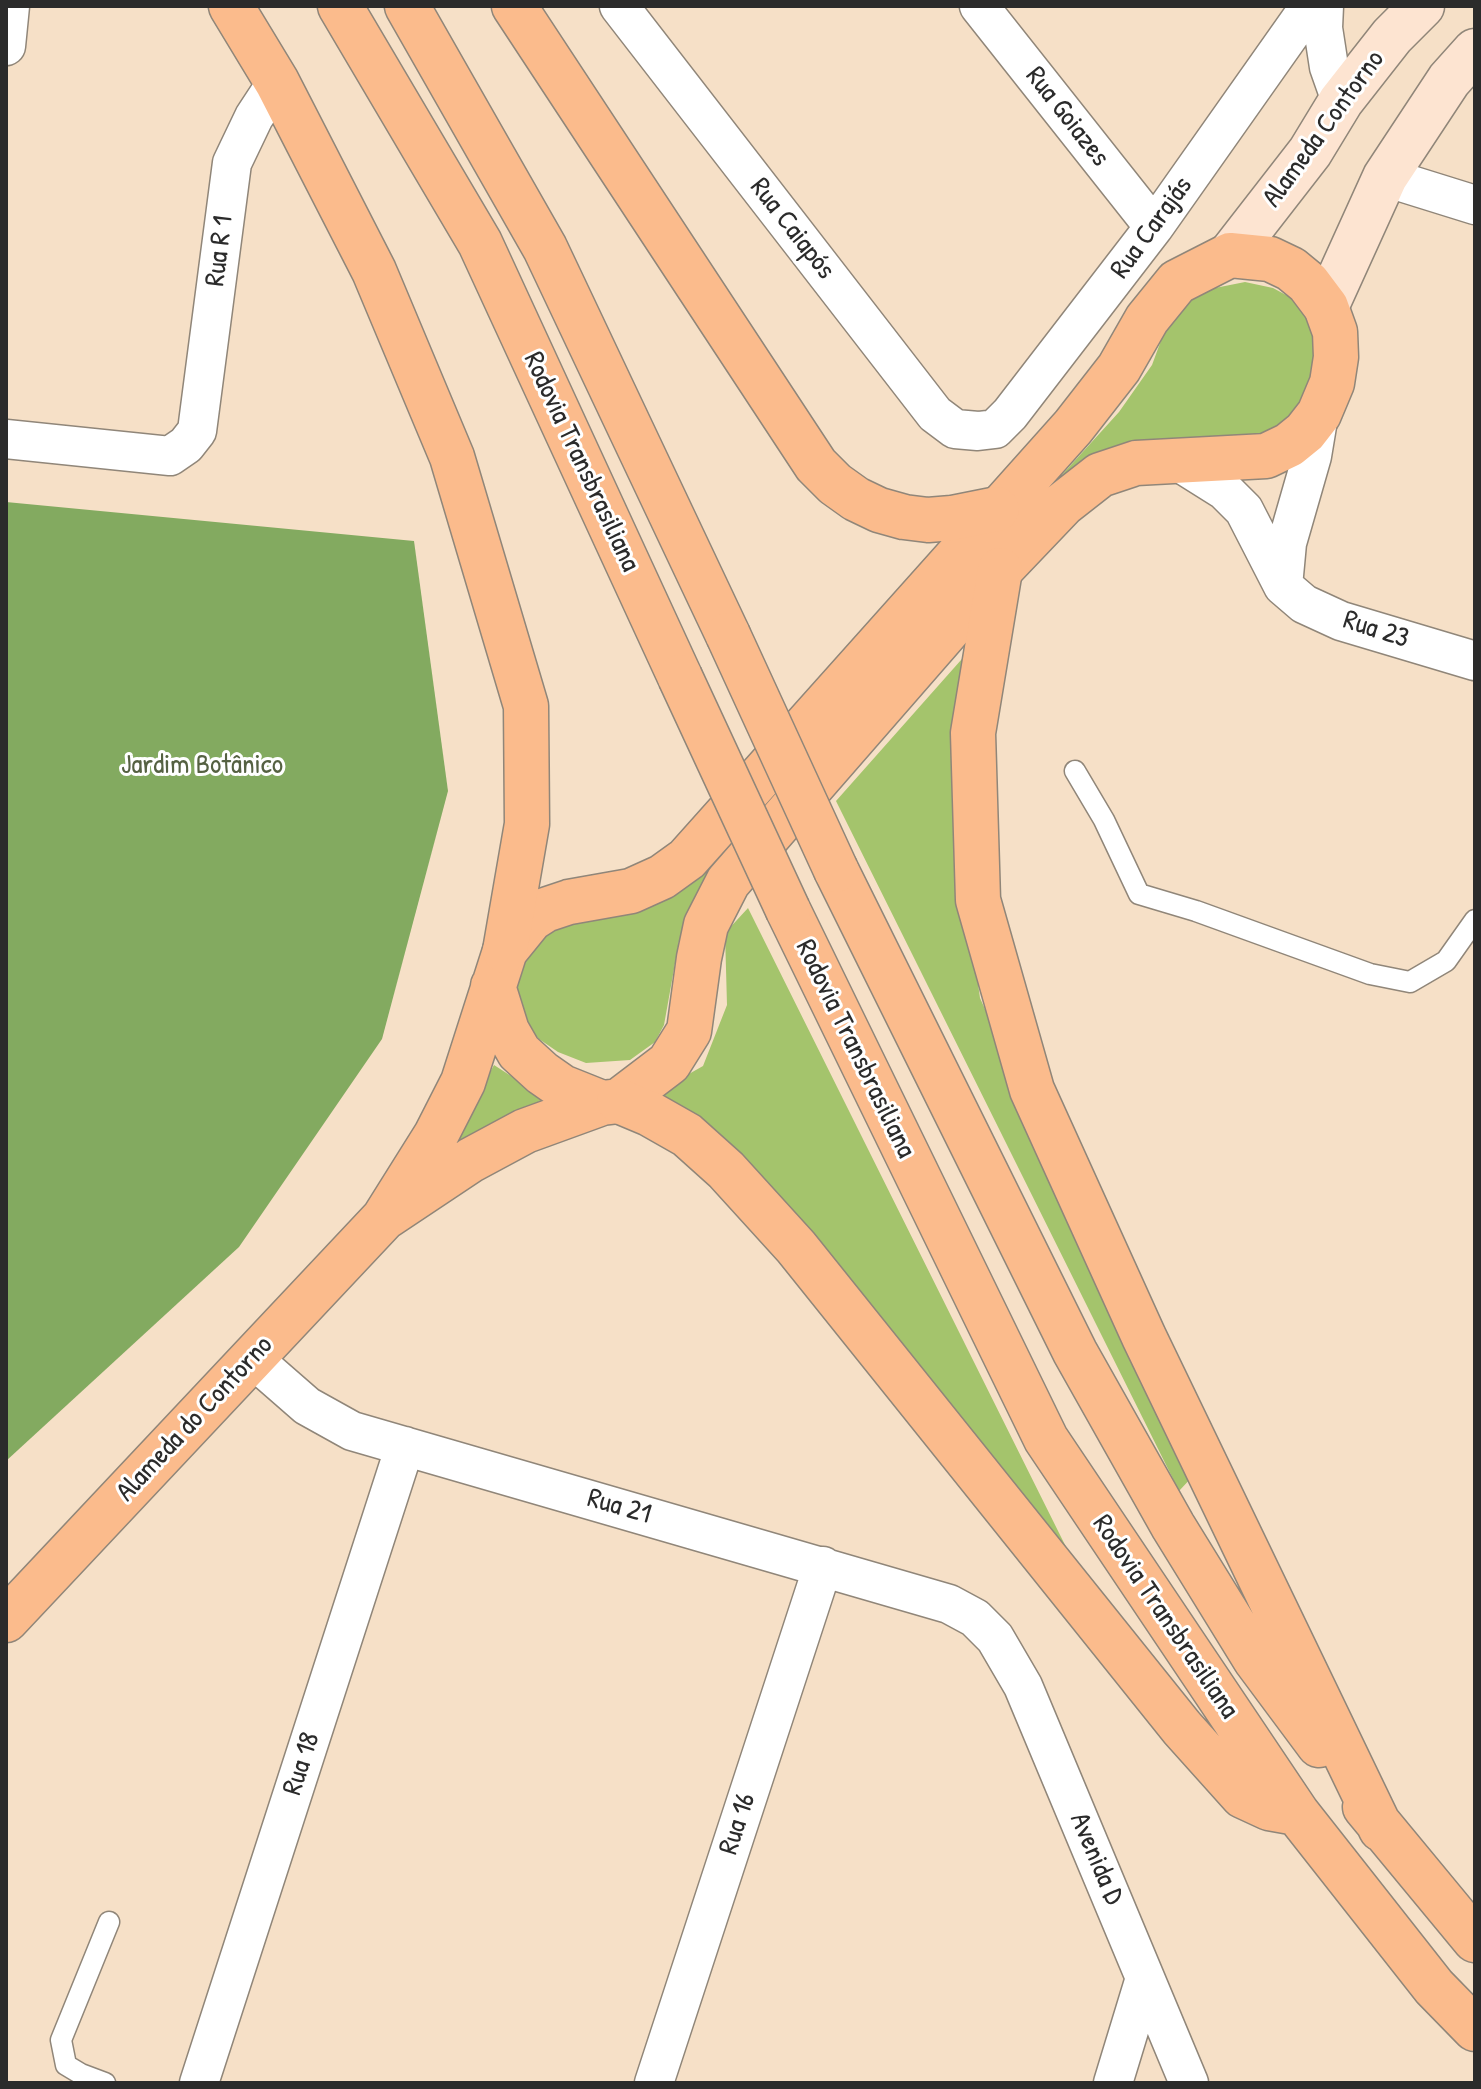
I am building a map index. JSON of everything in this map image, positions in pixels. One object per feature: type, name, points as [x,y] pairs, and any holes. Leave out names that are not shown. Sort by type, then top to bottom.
[{"type":"main road","points":[[231,6],[277,82],[374,271],[452,457],[526,706],[527,824],[499,969],[507,1031],[519,1052],[562,1087],[650,1114],[687,1135],[726,1170],[796,1247],[1182,1728],[1243,1796],[1269,1808],[1297,1813]]},
{"type":"main road","name":"Rodovia Transbrasiliana","points":[[340,6],[480,243],[788,910],[1046,1439],[1297,1813],[1434,1987],[1475,2029]]},
{"type":"main road","name":"Rodovia Transbrasiliana","points":[[407,6],[545,248],[836,870],[1075,1352],[1173,1526],[1255,1659],[1381,1829],[1475,1940]]},
{"type":"main road","points":[[514,6],[825,474],[856,499],[904,517],[928,520],[952,518],[997,509]]},
{"type":"main road","name":"Alameda Contorno","points":[[1230,255],[1310,152],[1341,101],[1392,36],[1422,6]]},
{"type":"main road","points":[[1326,307],[1385,177],[1462,65],[1475,41]]},
{"type":"main road","points":[[499,969],[531,919],[545,910],[569,902],[631,891],[662,877],[687,859],[1073,427],[1119,368],[1147,319],[1177,282],[1230,255],[1270,259],[1291,269],[1308,283],[1326,307],[1335,332],[1336,357],[1332,383],[1319,414]]},
{"type":"main road","name":"Alameda do Contorno","points":[[384,1218],[471,1160],[525,1131],[610,1102],[669,1063],[689,1031],[706,925],[728,882],[1000,570],[1063,504],[1100,475],[1136,463],[1266,456],[1289,445],[1305,432],[1319,414]]},
{"type":"main road","points":[[1000,570],[973,733],[978,900],[1032,1090],[1144,1337],[1381,1829]]},
{"type":"main road","name":"Alameda do Contorno","points":[[6,1620],[384,1218],[436,1135],[463,1082],[499,969]]},
{"type":"main road","points":[[1434,1987],[1475,2060]]},
{"type":"street","points":[[6,46],[10,6]]},
{"type":"street","name":"Rua Caiapós","points":[[619,6],[935,414],[955,429],[978,431]]},
{"type":"street","name":"Rua Goiazes","points":[[979,6],[1154,227]]},
{"type":"street","name":"Rua Carajás","points":[[978,431],[995,429],[1010,414],[1154,227],[1310,6]]},
{"type":"street","points":[[1324,6],[1323,28],[1329,67],[1341,101]]},
{"type":"street","name":"Rua R 1","points":[[6,439],[170,456],[186,445],[197,431],[232,163],[254,117],[277,82]]},
{"type":"street","points":[[1385,177],[1475,205]]},
{"type":"street","points":[[1283,586],[1287,543],[1312,456],[1319,414]]},
{"type":"street","name":"Rua 23","points":[[1174,459],[1225,491],[1244,510],[1283,586],[1304,604],[1341,621],[1475,661]]},
{"type":"street","name":"Rua 21","points":[[252,1358],[307,1406],[352,1431],[949,1604],[975,1618],[995,1638]]},
{"type":"street","name":"Rua 18","points":[[199,2083],[405,1446]]},
{"type":"street","name":"Rua 16","points":[[654,2083],[823,1566]]},
{"type":"street","name":"Avenida D","points":[[995,1638],[1023,1686],[1189,2083]]},
{"type":"street","points":[[1113,2083],[1145,1978]]},
{"type":"lane","points":[[1075,771],[1104,820],[1139,894],[1196,911],[1370,974],[1410,982],[1446,961],[1475,920]]},
{"type":"lane","points":[[105,2083],[66,2065],[61,2040],[109,1922]]},
{"type":"green space","points":[[1245,282],[1273,288],[1299,302],[1318,332],[1320,366],[1286,432],[1098,457],[692,911],[679,941],[664,1025],[655,1042],[630,1060],[586,1063],[558,1052],[539,1039],[524,1023],[516,999],[516,964],[532,936],[716,856],[1119,412],[1152,365],[1166,327],[1185,303],[1210,289]]},
{"type":"green space","name":"Jardim Botânico","points":[[6,502],[414,541],[448,791],[382,1039],[239,1247],[6,1461]]},
{"type":"green space","points":[[969,651],[959,851],[980,998],[1193,1476],[1179,1491],[836,801]]},
{"type":"green space","points":[[748,908],[1074,1563],[650,1096],[703,1066],[727,1005],[725,933]]},
{"type":"green space","points":[[494,1065],[545,1098],[445,1156]]}]
